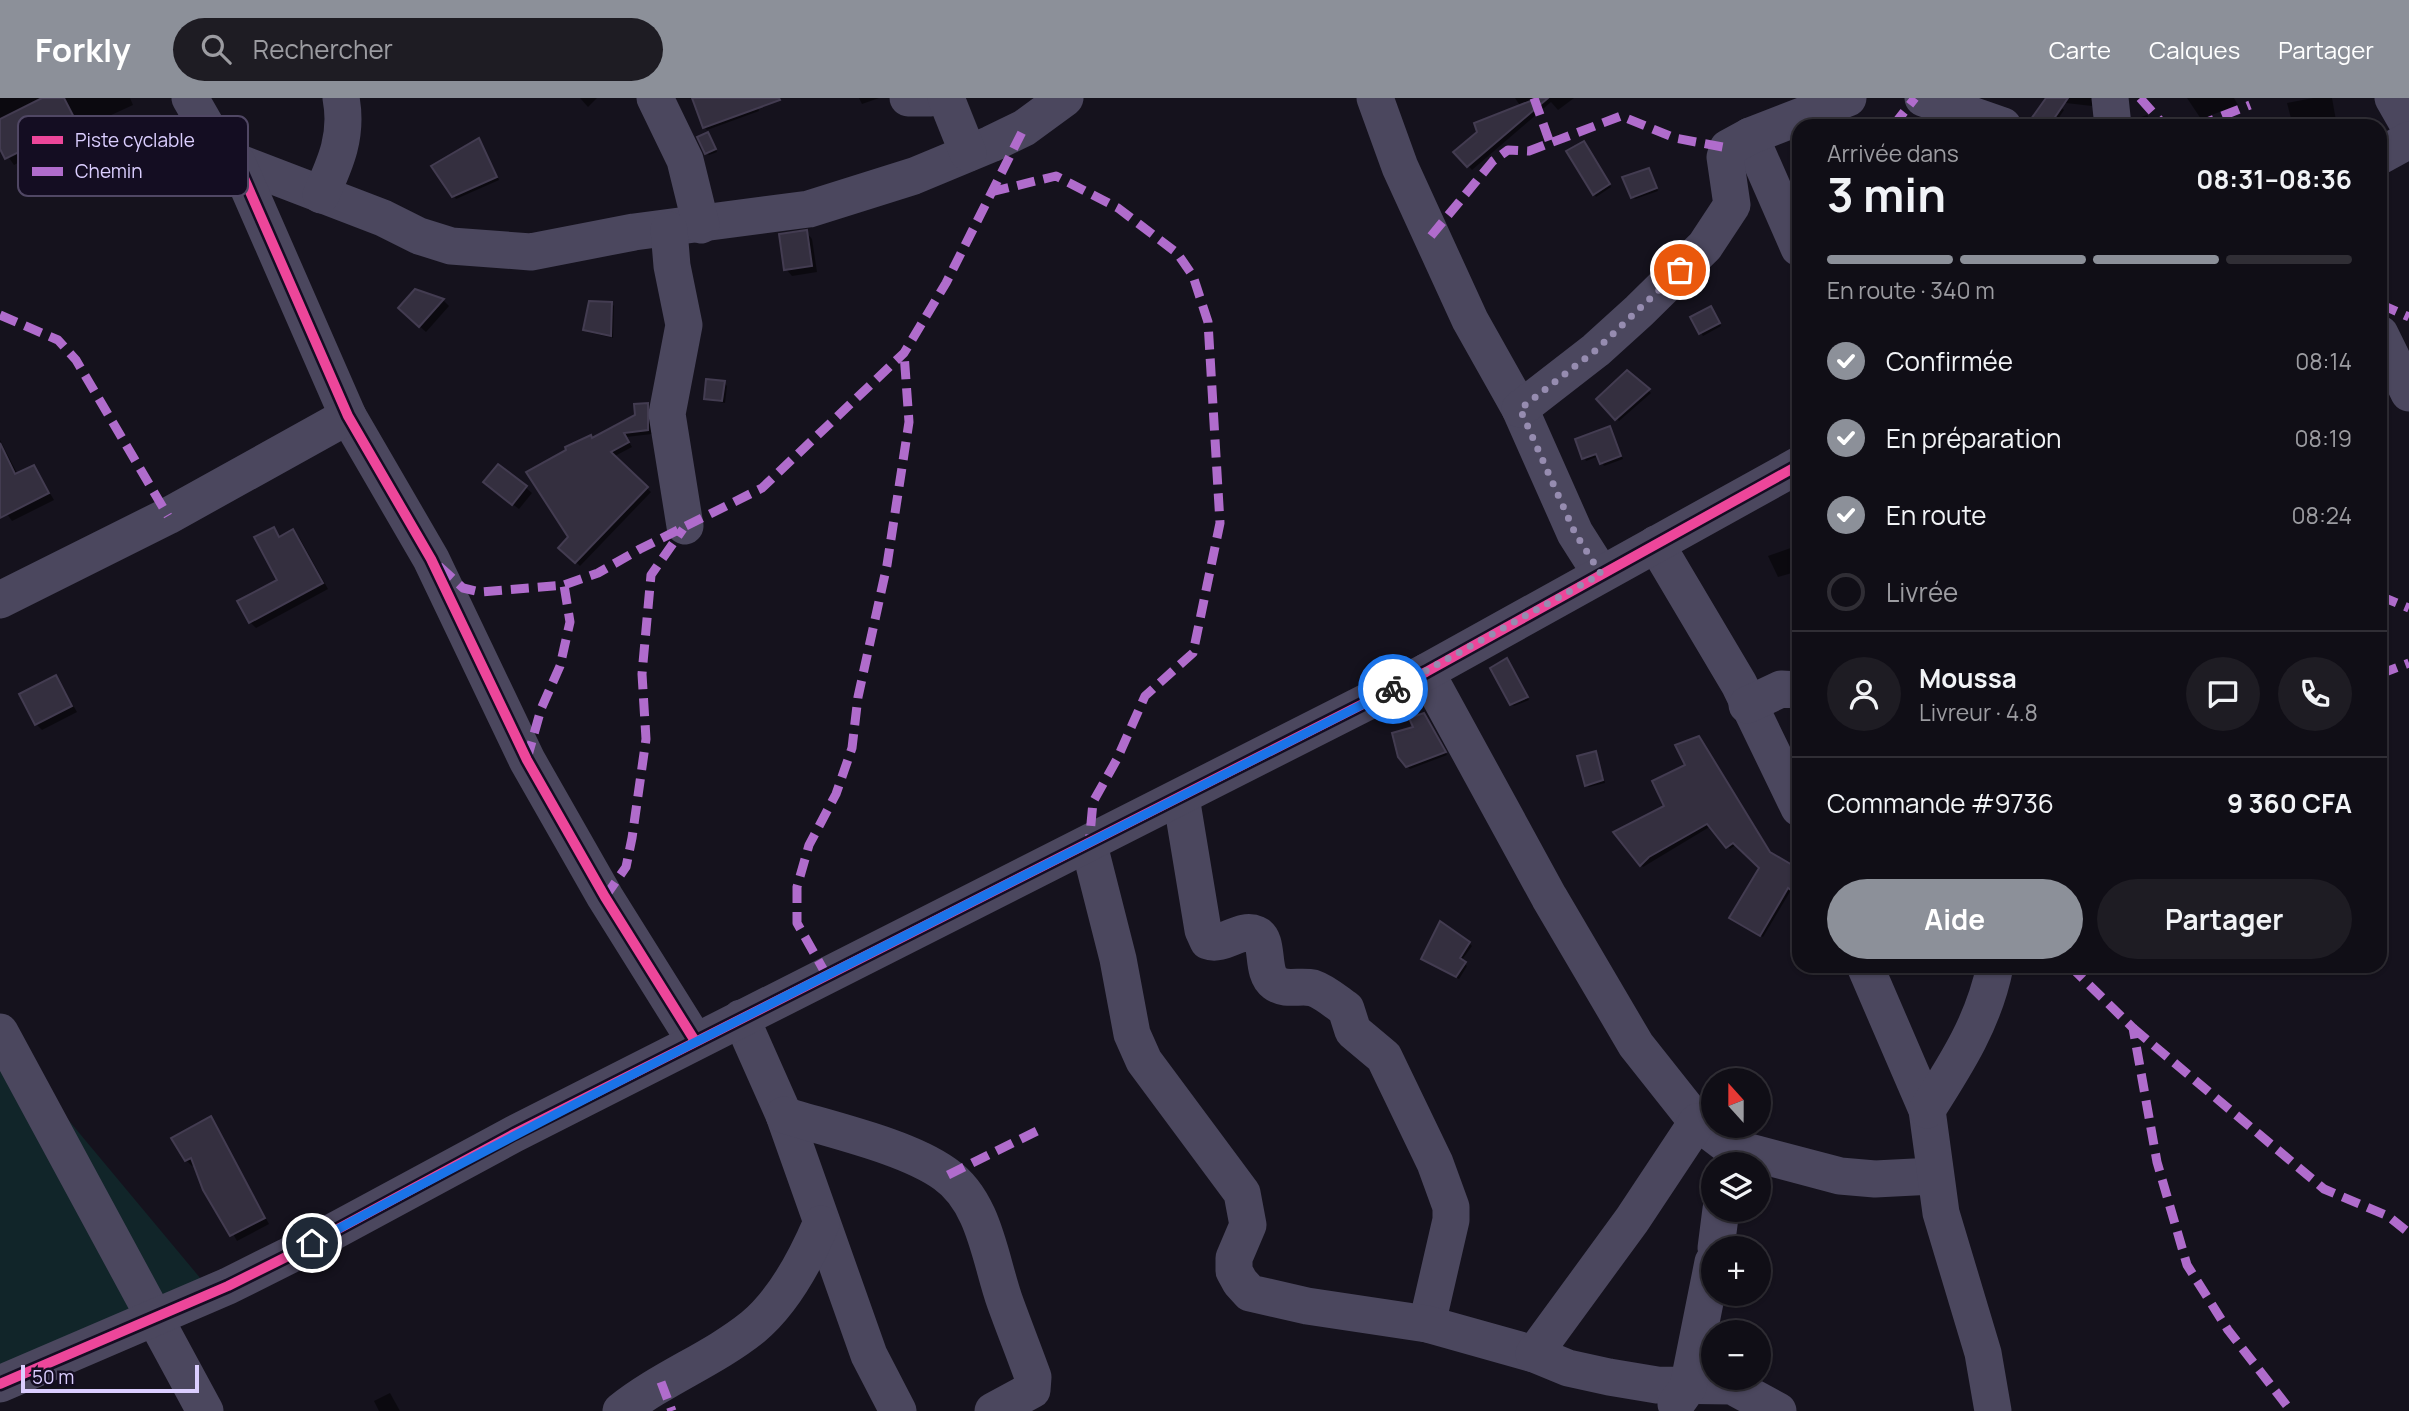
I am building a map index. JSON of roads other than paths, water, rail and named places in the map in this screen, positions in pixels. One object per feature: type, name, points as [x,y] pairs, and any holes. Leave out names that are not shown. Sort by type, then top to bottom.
[{"type":"street","points":[[190,98],[200,116]]},
{"type":"street","points":[[321,195],[337,160],[345,128],[341,98]]},
{"type":"street","points":[[656,98],[685,160],[685,227],[672,266],[684,325],[667,414],[685,526]]},
{"type":"street","points":[[908,98],[931,98]]},
{"type":"street","points":[[946,98],[968,153]]},
{"type":"street","points":[[248,166],[383,218],[419,236],[451,246],[488,251],[531,252],[634,232],[809,209],[914,176],[968,153],[1024,128],[1065,98]]},
{"type":"street","points":[[1374,98],[1400,167],[1470,320],[1520,409],[1575,533],[1601,574]]},
{"type":"street","points":[[1794,119],[1848,98]]},
{"type":"street","points":[[1923,98],[1983,119]]},
{"type":"street","points":[[2110,98],[2112,119]]},
{"type":"street","points":[[2393,98],[2409,126]]},
{"type":"street","points":[[1520,409],[1596,350],[1705,246],[1732,205],[1725,156],[1728,148],[1792,120]]},
{"type":"street","points":[[1750,136],[1792,232]]},
{"type":"street","points":[[2387,152],[2409,140]]},
{"type":"street","points":[[248,187],[348,416],[431,559],[527,760],[605,897],[695,1041]]},
{"type":"street","points":[[2387,348],[2409,393]]},
{"type":"street","points":[[0,600],[168,516],[348,416]]},
{"type":"street","points":[[0,1384],[276,1262],[695,1041],[930,921],[1089,845],[1426,672],[1792,469]]},
{"type":"street","points":[[1656,544],[1739,684],[1792,794]]},
{"type":"street","points":[[1426,672],[1549,897],[1636,1045],[1697,1122],[1726,1152]]},
{"type":"street","points":[[1747,705],[1780,689],[1792,690]]},
{"type":"street","points":[[1181,797],[1204,936],[1213,943],[1252,932],[1258,934],[1262,939],[1266,970],[1274,983],[1284,987],[1311,988],[1346,1009],[1353,1031],[1384,1057],[1435,1163],[1447,1193],[1451,1220],[1427,1324]]},
{"type":"street","points":[[1089,845],[1118,959],[1132,1034],[1144,1061],[1242,1193],[1248,1225],[1234,1258],[1234,1271],[1250,1293],[1307,1306],[1427,1324],[1534,1354],[1568,1368],[1609,1377],[1680,1399],[1732,1386],[1779,1411]]},
{"type":"street","points":[[1869,973],[1927,1110],[1934,1176],[1952,1255],[1983,1353],[1993,1411]]},
{"type":"street","points":[[1927,1110],[1975,1032],[1994,973]]},
{"type":"street","points":[[741,1018],[784,1115],[869,1355],[898,1411]]},
{"type":"street","points":[[0,1032],[205,1411]]},
{"type":"street","points":[[784,1115],[925,1161],[948,1175],[958,1188],[984,1229],[1005,1302],[1033,1377],[1032,1390],[993,1411]]},
{"type":"street","points":[[1534,1354],[1632,1220],[1697,1122]]},
{"type":"street","points":[[1771,1163],[1875,1179],[1934,1176]]},
{"type":"street","points":[[621,1411],[641,1395],[735,1340],[763,1318],[811,1246],[821,1224]]},
{"type":"street","points":[[1680,1399],[1702,1306]]}]
